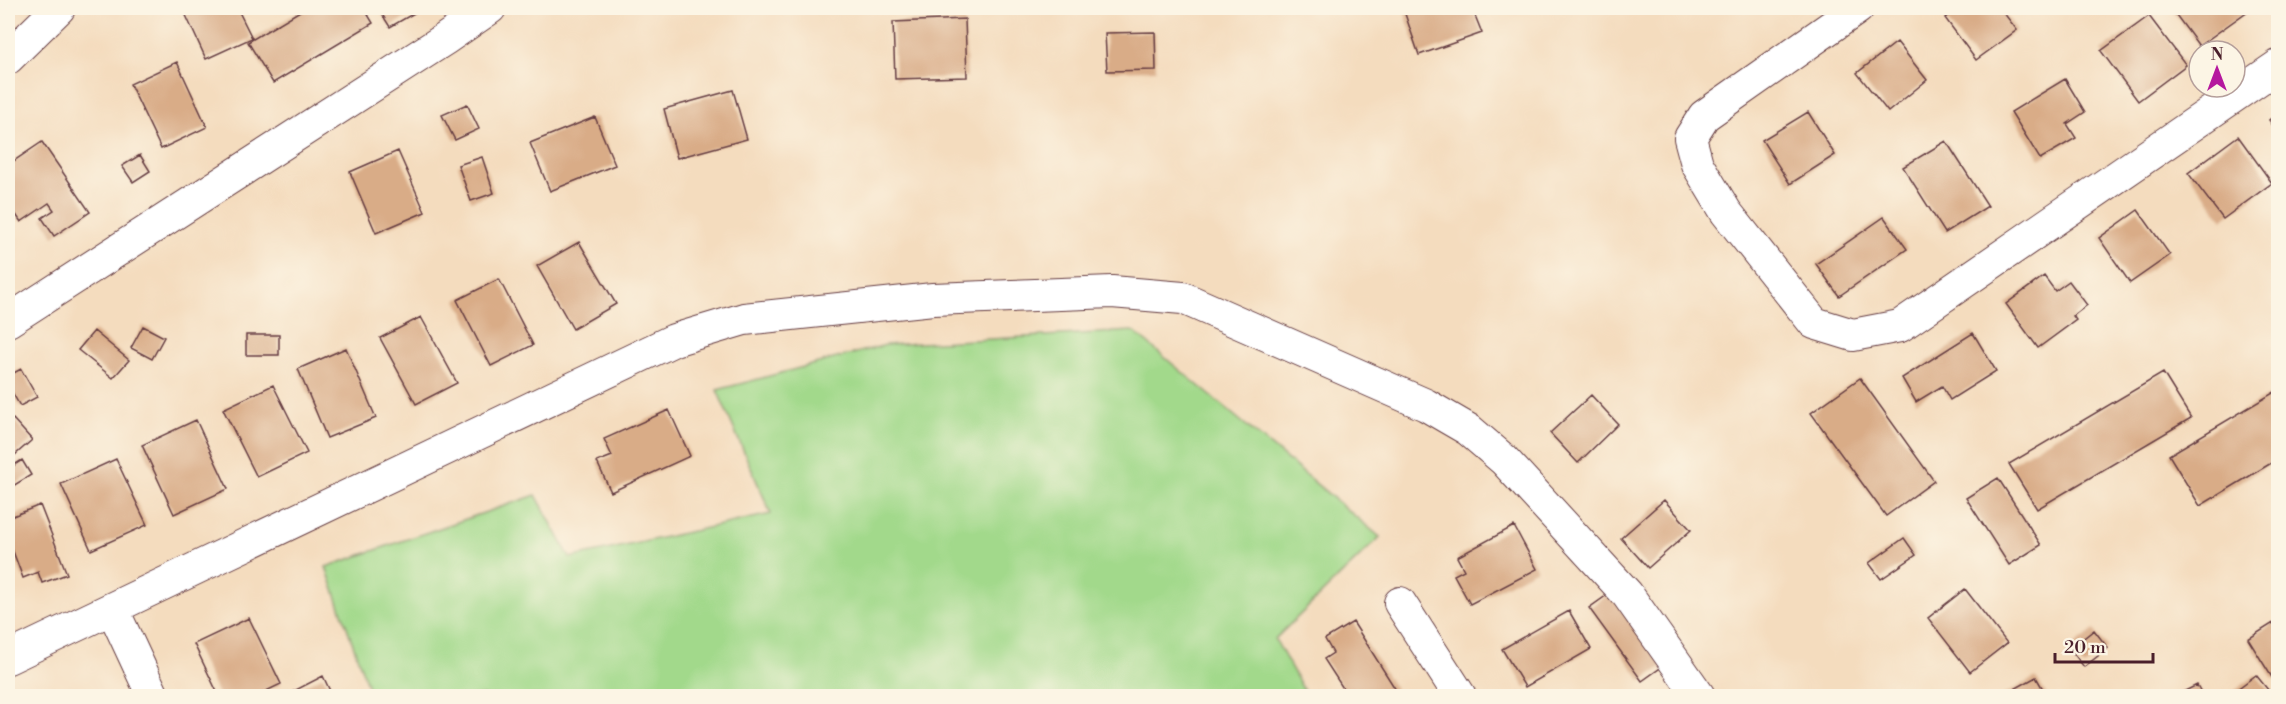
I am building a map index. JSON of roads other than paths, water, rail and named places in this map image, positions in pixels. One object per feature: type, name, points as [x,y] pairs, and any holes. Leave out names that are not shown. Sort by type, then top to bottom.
[{"type":"street","points":[[8,58],[59,8]]},
{"type":"street","points":[[8,321],[490,8]]},
{"type":"street","points":[[1858,8],[1704,116],[1690,138],[1696,164],[1726,212],[1814,323],[1853,335],[1899,326],[2278,66]]},
{"type":"street","points":[[8,658],[674,340],[744,319],[933,299],[1112,292],[1183,298],[1426,405],[1469,430],[1504,460],[1627,594],[1698,696]]},
{"type":"street","points":[[1400,603],[1461,696]]},
{"type":"street","points":[[112,610],[153,696]]}]
